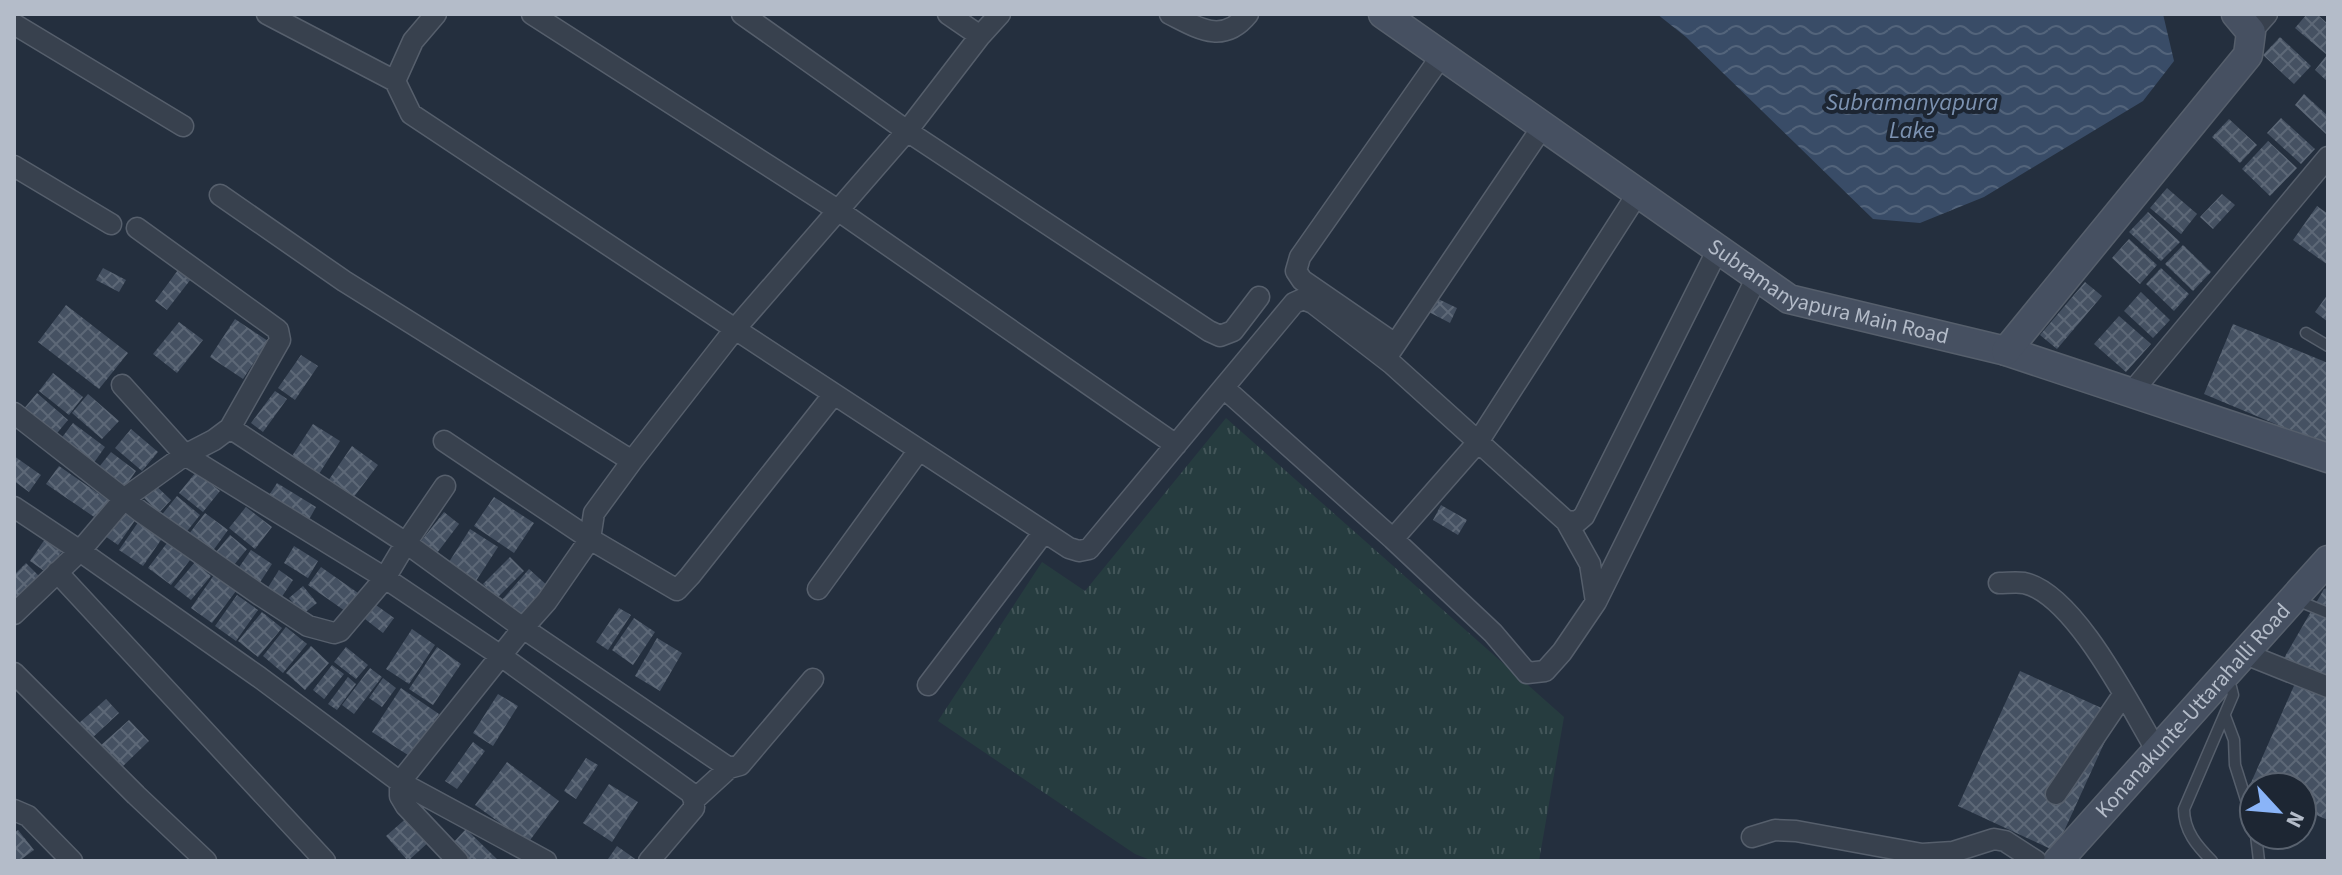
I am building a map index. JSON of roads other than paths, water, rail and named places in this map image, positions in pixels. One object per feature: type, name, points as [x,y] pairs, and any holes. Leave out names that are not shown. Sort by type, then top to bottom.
[{"type":"street","points":[[267,14],[395,81],[411,114],[1069,548],[1079,551],[1089,549],[1294,303],[1303,299],[1313,303],[1390,352]]},
{"type":"street","points":[[395,81],[413,41],[436,14]]},
{"type":"street","points":[[532,14],[839,211],[1176,445]]},
{"type":"street","points":[[742,14],[907,131],[1209,331],[1220,336],[1233,331],[1259,297]]},
{"type":"street","points":[[948,14],[980,36]]},
{"type":"street","points":[[458,861],[406,806],[400,796],[400,782],[547,601],[590,539],[594,513],[735,329],[907,131],[1000,14]]},
{"type":"street","points":[[1170,14],[1203,31],[1221,32],[1241,23],[1248,14]]},
{"type":"street","name":"Subramanyapura Main Road","points":[[1383,14],[1789,299],[2006,351],[2328,458]]},
{"type":"street","points":[[2006,351],[2248,55],[2252,20]]},
{"type":"street","points":[[14,24],[183,126]]},
{"type":"street","points":[[1442,55],[1300,257],[1296,271],[1302,280],[1390,352],[1478,442],[1566,521],[1590,564],[1596,602]]},
{"type":"street","points":[[1390,352],[1543,126]]},
{"type":"street","points":[[2131,393],[2328,157]]},
{"type":"street","points":[[14,166],[111,224]]},
{"type":"street","points":[[1393,539],[1478,442],[1638,193]]},
{"type":"street","points":[[220,195],[344,281],[632,461]]},
{"type":"street","points":[[14,614],[80,551],[125,498],[185,455],[230,428],[280,340],[278,330],[137,228]]},
{"type":"street","points":[[1566,521],[1577,522],[1584,516],[1718,249]]},
{"type":"street","points":[[1224,388],[1493,633],[1527,673],[1545,671],[1596,602],[1757,277]]},
{"type":"street","points":[[122,385],[185,455],[385,578],[501,656],[691,793],[694,808],[649,861]]},
{"type":"street","points":[[444,441],[590,539],[677,590],[834,394]]},
{"type":"street","points":[[14,413],[141,512],[308,626],[334,633],[340,631],[385,578],[445,486]]},
{"type":"street","points":[[230,428],[406,543],[523,628],[729,768]]},
{"type":"street","points":[[818,589],[919,450]]},
{"type":"street","points":[[14,507],[342,737],[400,782],[546,861]]},
{"type":"street","points":[[928,685],[1044,532]]},
{"type":"street","name":"Konanakunte-Uttarahalli Road","points":[[2058,861],[2328,560]]},
{"type":"street","points":[[57,572],[325,861]]},
{"type":"street","points":[[1999,583],[2025,583],[2052,598],[2078,625],[2157,751]]},
{"type":"street","points":[[2243,653],[2328,687]]},
{"type":"street","points":[[14,673],[206,861]]},
{"type":"street","points":[[694,800],[729,768],[740,765],[813,679]]},
{"type":"street","points":[[2056,794],[2123,695]]},
{"type":"street","points":[[14,810],[28,816],[72,861]]},
{"type":"street","points":[[1752,837],[1775,830],[1796,831],[1922,854],[1953,852],[1994,839],[2005,841],[2036,861]]},
{"type":"lane","points":[[2306,333],[2328,346]]},
{"type":"lane","points":[[2293,598],[2328,613]]},
{"type":"lane","points":[[2212,861],[2192,838],[2184,821],[2184,809],[2233,695],[2223,678]]},
{"type":"lane","points":[[2225,716],[2234,740],[2238,774]]},
{"type":"water","name":"Subramanyapura Lake","points":[[1657,14],[2163,14],[2174,61],[2143,101],[1984,197],[1920,223],[1873,219],[1686,37]]}]
